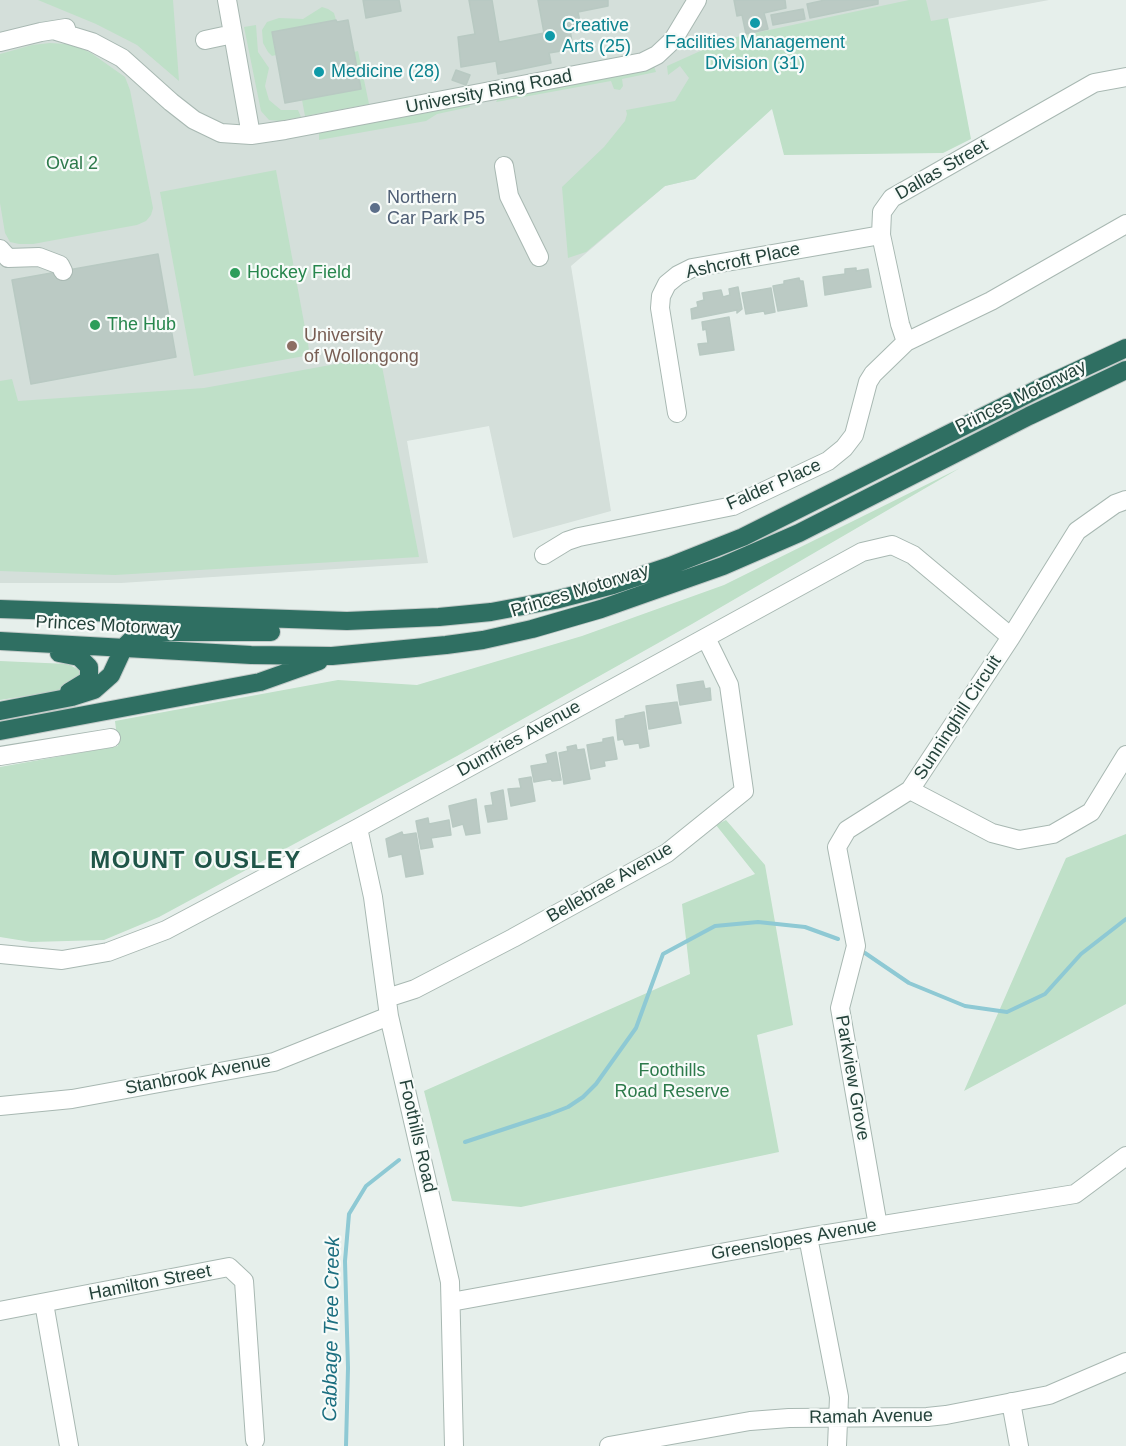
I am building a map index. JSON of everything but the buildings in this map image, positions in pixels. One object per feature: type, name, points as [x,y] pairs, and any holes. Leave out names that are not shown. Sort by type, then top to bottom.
[{"type":"highway","name":"Princes Motorway","points":[[0,609],[347,621],[491,612],[555,600],[613,585],[670,566],[743,537],[1044,386],[1126,348]]},
{"type":"highway","name":"Princes Motorway","points":[[0,641],[251,655],[332,656],[446,645],[483,640],[532,629],[601,609],[723,566],[799,533],[1029,416],[1126,370]]},
{"type":"highway","points":[[0,710],[72,697],[94,690],[111,675],[124,647],[140,635],[162,631],[328,632],[455,624],[493,617],[555,600]]},
{"type":"highway","points":[[0,648],[73,655],[84,660],[90,672],[87,681],[75,689],[0,710]]},
{"type":"highway","points":[[0,731],[260,682],[332,656]]},
{"type":"street","points":[[227,0],[251,135]]},
{"type":"street","name":"University Ring Road","points":[[0,42],[41,32],[56,31],[92,42],[122,58],[194,120],[221,133],[251,135],[643,62],[657,55],[673,40],[697,0]]},
{"type":"street","points":[[205,40],[233,34]]},
{"type":"street","name":"Dallas Street","points":[[906,342],[881,235],[882,212],[892,198],[1094,83],[1126,77]]},
{"type":"street","points":[[504,166],[509,196],[539,257]]},
{"type":"street","name":"Falder Place","points":[[544,555],[567,541],[579,537],[732,506],[828,461],[844,448],[854,435],[868,382],[873,374],[906,342],[991,301],[1126,224]]},
{"type":"street","name":"Ashcroft Place","points":[[677,413],[660,308],[661,296],[667,284],[678,275],[693,268],[881,235]]},
{"type":"street","points":[[0,249],[8,258],[39,257],[60,265],[63,271]]},
{"type":"street","name":"Sunninghill Circuit","points":[[1126,500],[1115,504],[1077,531],[1011,637],[910,790],[992,833],[1019,840],[1053,834],[1091,812],[1126,755]]},
{"type":"street","name":"Dumfries Avenue","points":[[0,954],[62,960],[108,952],[166,930],[358,828],[861,552],[892,545],[913,555],[1011,637]]},
{"type":"street","name":"Bellebrae Avenue","points":[[388,1007],[415,989],[667,853],[744,790],[729,685],[706,638]]},
{"type":"street","points":[[0,756],[111,738]]},
{"type":"street","name":"Parkview Grove","points":[[878,1226],[840,1008],[856,946],[837,847],[847,830],[910,790]]},
{"type":"street","name":"Foothills Road","points":[[358,828],[373,897],[388,1007],[447,1265],[451,1302],[454,1446]]},
{"type":"street","name":"Stanbrook Avenue","points":[[0,1106],[72,1099],[274,1062],[388,1007]]},
{"type":"street","name":"Greenslopes Avenue","points":[[451,1302],[808,1237],[1075,1194],[1126,1156]]},
{"type":"street","points":[[808,1237],[838,1397],[837,1446]]},
{"type":"street","name":"Hamilton Street","points":[[0,1311],[229,1267],[244,1281],[255,1440]]},
{"type":"street","points":[[44,1304],[69,1446]]},
{"type":"street","name":"Ramah Avenue","points":[[609,1446],[750,1421],[789,1418],[927,1418],[1049,1395],[1126,1362]]},
{"type":"street","points":[[1011,1402],[1019,1446]]},
{"type":"shaded area","name":"University of Wollongong","points":[[0,0],[1049,0],[762,57],[695,179],[665,186],[571,266],[611,511],[513,538],[489,426],[407,441],[428,563],[121,583],[0,583]]},
{"type":"green space","points":[[38,0],[173,0],[179,81],[137,45],[96,24]]},
{"type":"green space","points":[[909,0],[926,0],[931,21],[948,18],[971,139],[943,153],[784,155],[772,109],[695,179],[665,186],[586,252],[568,258],[562,187],[604,147],[625,121],[626,110],[675,101],[689,78],[680,66],[668,75],[667,66],[727,39]]},
{"type":"green space","points":[[322,7],[334,13],[336,20],[272,32],[276,55],[272,56],[268,52],[263,43],[262,30],[267,22],[279,18],[303,19]]},
{"type":"green space","points":[[256,25],[258,52],[269,68],[265,86],[269,100],[281,110],[298,110],[301,117],[280,121],[269,120],[261,111],[244,27]]},
{"type":"green space","name":"Oval 2","points":[[50,43],[80,48],[125,77],[130,90],[153,208],[146,221],[137,225],[33,244],[19,244],[10,242],[5,233],[0,203],[0,54],[32,45]]},
{"type":"green space","points":[[358,51],[369,104],[305,116],[302,100],[361,89],[354,52]]},
{"type":"green space","points":[[654,66],[656,72],[622,79],[623,86],[620,90],[614,89],[611,81],[496,102],[499,96]]},
{"type":"green space","points":[[469,102],[470,107],[437,114],[426,121],[319,140],[319,129]]},
{"type":"green space","name":"Hockey Field","points":[[276,170],[310,355],[194,376],[160,192]]},
{"type":"green space","points":[[380,356],[419,557],[115,575],[0,571],[0,381],[12,379],[18,401],[204,388]]},
{"type":"green space","points":[[960,468],[692,624],[457,756],[159,917],[104,940],[31,942],[0,937],[0,767],[118,746],[115,721],[338,680],[417,685],[582,636],[724,585]]},
{"type":"green space","points":[[0,661],[68,664],[81,671],[80,678],[58,691],[0,700]]},
{"type":"green space","name":"Foothills Road Reserve","points":[[726,820],[765,865],[793,1025],[757,1035],[779,1152],[521,1207],[452,1201],[424,1091],[690,974],[682,904],[755,874],[716,825]]},
{"type":"green space","points":[[1126,834],[1126,1004],[964,1091],[1066,858]]},
{"type":"waterway","name":"Cabbage Tree Creek","points":[[865,953],[909,983],[965,1006],[1007,1012],[1045,994],[1081,954],[1126,919]]},
{"type":"waterway","name":"Cabbage Tree Creek","points":[[465,1142],[550,1114],[568,1107],[583,1097],[596,1084],[636,1028],[663,954],[715,926],[758,922],[805,927],[838,939]]},
{"type":"waterway","name":"Cabbage Tree Creek","points":[[346,1446],[348,1368],[345,1261],[349,1214],[366,1186],[399,1160]]},
{"type":"place","name":"Facilities Management Division (31)","points":[[755,23]]},
{"type":"place","name":"Creative Arts (25)","points":[[550,36]]},
{"type":"place","name":"Medicine (28)","points":[[319,72]]},
{"type":"place","name":"Northern Car Park P5","points":[[375,208]]},
{"type":"place","name":"Hockey Field","points":[[235,273]]},
{"type":"place","name":"The Hub","points":[[95,325]]},
{"type":"place","name":"University of Wollongong","points":[[292,346]]},
{"type":"district","name":"MOUNT OUSLEY","points":[[196,861]]}]
